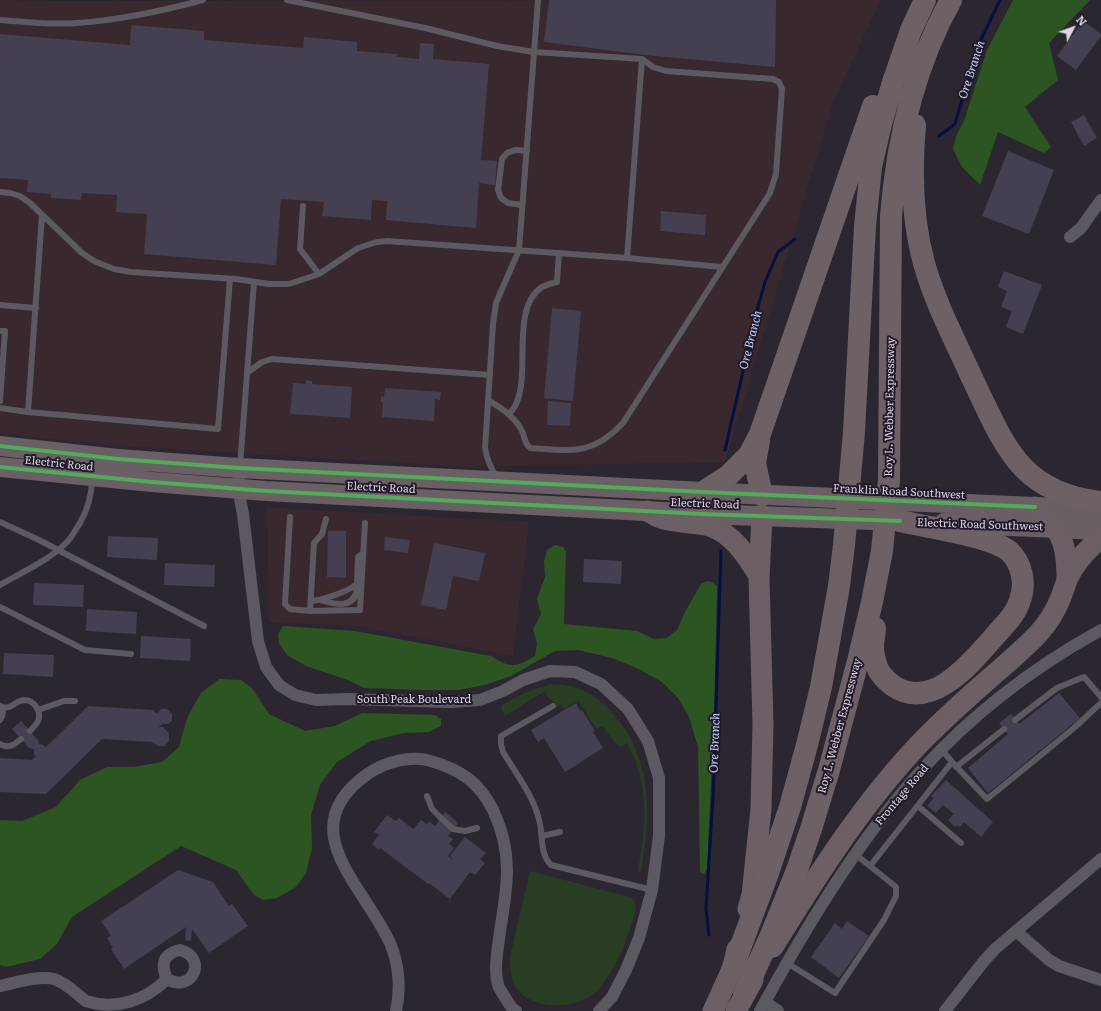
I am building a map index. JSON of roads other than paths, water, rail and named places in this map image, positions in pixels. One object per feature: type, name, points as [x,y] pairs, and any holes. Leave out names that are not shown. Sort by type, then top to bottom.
[{"type":"highway","points":[[703,492],[728,476],[749,456],[760,434],[873,104],[887,71],[911,30],[925,0]]},
{"type":"highway","name":"Roy L. Webber Expressway","points":[[740,1002],[771,935],[797,870],[811,829],[839,733],[872,602],[882,551],[889,480],[891,216],[894,180],[899,145],[909,104],[931,42],[951,0]]},
{"type":"highway","points":[[712,1011],[733,967],[767,876],[790,807],[821,687],[840,586],[844,545],[850,480],[865,226],[871,168],[891,89],[911,30]]},
{"type":"highway","points":[[918,76],[913,173],[916,217],[920,246],[925,264],[947,325],[1000,435],[1013,456],[1025,470],[1055,491],[1070,496],[1101,502]]},
{"type":"highway","points":[[733,967],[752,895],[761,809],[763,724],[759,576],[762,505],[755,463],[760,434]]},
{"type":"highway","points":[[1035,507],[1051,521],[1063,541],[1066,551],[1067,579]]},
{"type":"highway","points":[[648,511],[659,518],[710,526],[725,534],[735,542],[747,556],[759,576]]},
{"type":"highway","points":[[872,602],[875,632],[873,646],[875,659],[881,675],[896,688],[918,694],[943,686],[954,678],[984,648],[1015,612],[1020,600],[1022,578],[1020,567],[1015,558],[1008,551],[996,544],[982,539],[900,521]]},
{"type":"highway","points":[[740,1002],[795,910],[874,796],[924,739],[960,704],[1026,646],[1040,631],[1061,598],[1067,579],[1077,564],[1101,538]]},
{"type":"main road","name":"Electric Road","points":[[0,446],[126,459],[239,468],[703,492]]},
{"type":"main road","name":"Electric Road","points":[[0,467],[92,477],[238,489],[648,511],[762,505]]},
{"type":"main road","name":"Electric Road Southwest","points":[[703,492],[762,505],[900,521],[1101,530]]},
{"type":"main road","name":"Franklin Road Southwest","points":[[762,505],[1035,507],[1101,510]]},
{"type":"street","points":[[1070,237],[1081,228],[1101,200]]},
{"type":"street","name":"South Peak Boulevard","points":[[239,468],[238,489],[243,514],[258,642],[266,667],[279,685],[295,695],[316,700],[346,699],[450,702],[480,700],[503,691],[523,680],[550,671],[575,672],[601,684],[628,709],[648,741],[659,778],[659,836],[652,890],[639,938],[626,970],[612,997],[599,1011]]},
{"type":"street","name":"Frontage Road","points":[[763,1006],[839,877],[888,810],[920,773],[975,718],[1009,690],[1048,663],[1101,630]]},
{"type":"street","points":[[396,1011],[398,1000],[398,973],[390,944],[375,916],[351,880],[340,859],[333,838],[334,816],[343,798],[359,780],[379,767],[400,760],[424,759],[449,766],[469,778],[486,796],[499,822],[505,846],[507,871],[495,964],[498,986],[512,1008],[516,1011]]},
{"type":"street","points":[[945,1011],[984,961],[1016,931],[1101,859]]},
{"type":"street","points":[[1016,931],[1049,960],[1059,966],[1101,980]]},
{"type":"street","points":[[0,986],[39,978],[53,979],[65,984],[91,1004],[117,1010],[135,1004],[160,986],[167,979]]},
{"type":"street","points":[[763,1006],[778,1011]]},
{"type":"lane","points":[[0,20],[51,24],[82,22],[136,15],[203,0]]},
{"type":"lane","points":[[287,0],[401,23],[497,46],[534,52],[642,59],[653,67],[666,72],[773,79],[779,82],[782,89],[776,174],[770,193],[623,423],[613,434],[594,447],[573,450],[530,448],[526,444],[522,432],[509,414],[499,406],[489,401]]},
{"type":"lane","points":[[502,482],[491,469],[485,448],[493,324],[496,302],[519,250],[538,0]]},
{"type":"lane","points":[[627,258],[642,59]]},
{"type":"lane","points":[[522,205],[508,203],[501,198],[498,190],[502,159],[507,153],[515,150],[527,151]]},
{"type":"lane","points":[[0,192],[20,196],[82,253],[94,261],[131,272],[289,284],[319,274],[358,248],[377,242],[387,241],[627,258],[722,267]]},
{"type":"lane","points":[[303,206],[300,249],[319,274]]},
{"type":"lane","points":[[28,412],[42,215]]},
{"type":"lane","points":[[509,414],[516,405],[520,393],[525,316],[533,297],[542,287],[557,282],[559,253]]},
{"type":"lane","points":[[0,408],[28,412],[218,429],[230,279]]},
{"type":"lane","points":[[239,468],[254,282]]},
{"type":"lane","points":[[0,305],[36,308]]},
{"type":"lane","points":[[0,331],[5,331],[0,401]]},
{"type":"lane","points":[[247,373],[262,362],[272,359],[490,375]]},
{"type":"lane","points":[[0,585],[46,559],[70,538],[84,515],[90,498],[92,477]]},
{"type":"lane","points":[[290,517],[285,604],[290,609],[310,611],[360,610],[365,523]]},
{"type":"lane","points":[[310,611],[314,543],[322,534],[326,519]]},
{"type":"lane","points":[[0,522],[58,550],[204,626]]},
{"type":"lane","points":[[320,600],[333,604],[345,604],[357,595],[358,558],[363,553]]},
{"type":"lane","points":[[310,601],[320,600],[346,591],[357,584]]},
{"type":"lane","points":[[0,607],[85,650],[131,654]]},
{"type":"lane","points":[[1015,720],[1057,688],[1084,676],[1101,697]]},
{"type":"lane","points":[[0,706],[6,708],[11,707],[20,701],[25,700],[35,704],[39,715],[38,721],[30,731]]},
{"type":"lane","points":[[38,710],[64,701],[75,701]]},
{"type":"lane","points":[[942,750],[987,799],[1074,728],[1101,703]]},
{"type":"lane","points":[[0,706],[3,710],[0,720]]},
{"type":"lane","points":[[553,706],[501,736],[503,752],[534,804],[540,824],[546,860],[551,865],[652,890]]},
{"type":"lane","points":[[956,767],[1004,729]]},
{"type":"lane","points":[[0,744],[3,746],[9,746],[15,744],[21,739]]},
{"type":"lane","points":[[870,866],[952,762]]},
{"type":"lane","points":[[427,796],[432,809],[453,829],[465,831],[477,828]]},
{"type":"lane","points":[[918,806],[961,843]]},
{"type":"lane","points":[[542,836],[560,832]]},
{"type":"lane","points":[[787,963],[835,993],[884,920],[896,896],[896,887],[855,854]]},
{"type":"waterway","name":"Ore Branch","points":[[939,136],[955,124],[978,46],[1000,0]]},
{"type":"waterway","name":"Ore Branch","points":[[725,450],[756,314],[765,282],[778,252],[795,239]]},
{"type":"waterway","name":"Ore Branch","points":[[709,935],[706,908],[713,797],[721,551]]}]
